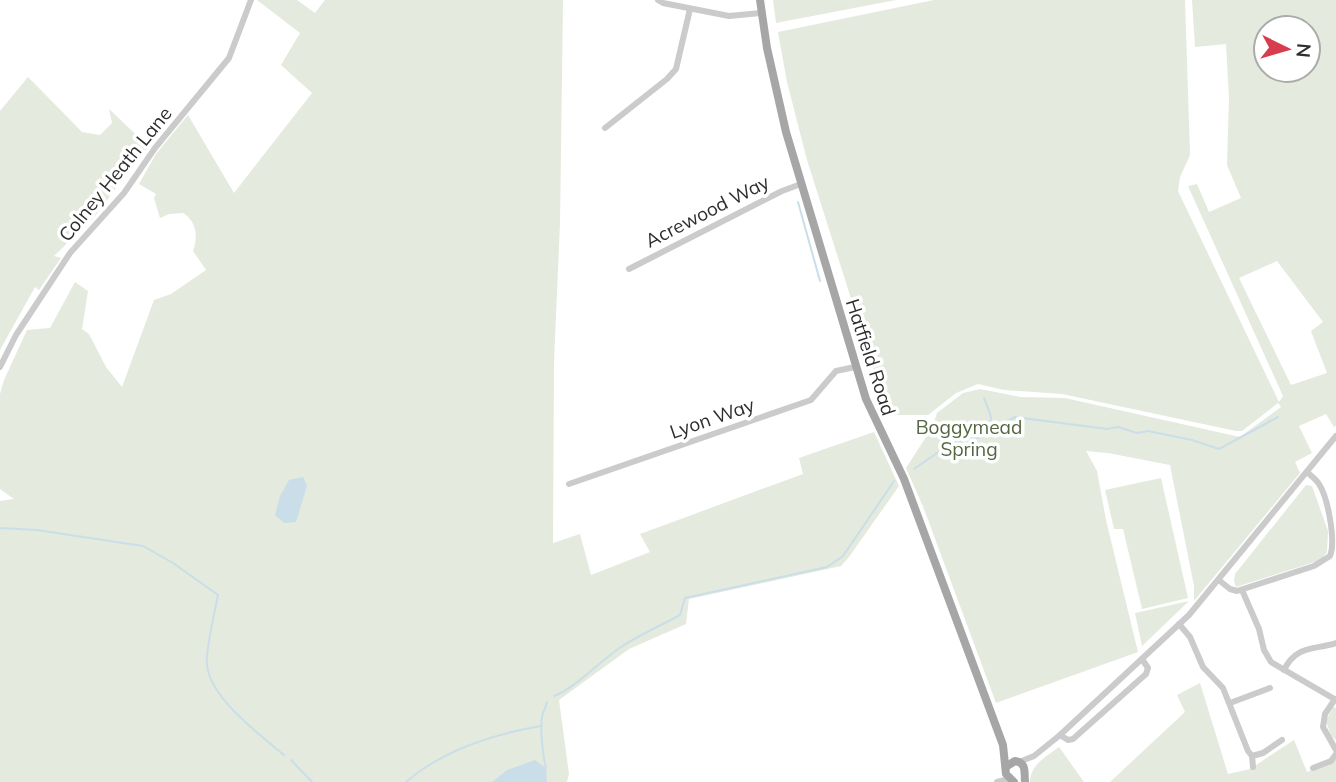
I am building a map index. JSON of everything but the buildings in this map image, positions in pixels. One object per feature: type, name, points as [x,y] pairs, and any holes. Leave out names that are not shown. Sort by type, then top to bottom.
[{"type":"main road","name":"Hatfield Road","points":[[760,0],[776,93],[855,367],[872,413],[904,479],[1005,751],[1010,776]]},
{"type":"main road","points":[[1005,751],[1018,762],[1025,776],[1019,780],[1010,776],[1012,762],[1018,762]]},
{"type":"street","name":"Colney Heath Lane","points":[[0,367],[16,335],[64,261],[124,193],[155,148],[229,58],[251,0]]},
{"type":"street","points":[[658,0],[729,16],[761,13]]},
{"type":"street","points":[[605,128],[676,69],[690,9]]},
{"type":"street","name":"Acrewood Way","points":[[629,269],[782,191],[801,184]]},
{"type":"street","name":"Lyon Way","points":[[569,484],[811,400],[836,372],[855,367]]},
{"type":"street","points":[[1018,762],[1034,756],[1060,735],[1179,624],[1220,580],[1336,436]]},
{"type":"street","points":[[1220,580],[1232,590],[1242,590],[1322,563],[1334,551],[1323,492],[1307,472]]},
{"type":"street","points":[[1242,590],[1271,662],[1335,699],[1325,714],[1323,727],[1336,752],[1331,761],[1313,768]]},
{"type":"street","points":[[1179,624],[1190,637],[1203,667],[1221,684],[1252,756],[1253,767]]},
{"type":"street","points":[[1284,670],[1289,661],[1299,653],[1336,643]]},
{"type":"street","points":[[1060,735],[1068,740],[1073,739],[1146,674],[1148,668],[1142,659]]},
{"type":"street","points":[[1230,703],[1270,688]]},
{"type":"street","points":[[1252,756],[1263,753],[1282,740]]},
{"type":"street","points":[[1025,776],[1034,756]]},
{"type":"street","points":[[997,782],[1010,776]]},
{"type":"green space","points":[[257,0],[297,0],[315,13],[325,0],[563,0],[560,223],[554,362],[553,543],[580,534],[591,575],[650,552],[640,534],[803,474],[799,458],[874,432],[899,486],[841,566],[689,599],[686,624],[629,649],[559,700],[569,774],[567,782],[0,782],[0,501],[14,499],[0,489],[0,394],[4,380],[27,330],[50,328],[75,282],[88,291],[82,329],[89,334],[106,367],[122,387],[154,300],[171,294],[206,270],[193,251],[196,235],[194,225],[188,217],[183,213],[160,218],[154,198],[156,194],[139,184],[156,154],[188,115],[234,193],[312,93],[281,65],[300,33]]},
{"type":"green space","points":[[773,0],[896,0],[776,23]]},
{"type":"green space","name":"Boggymead Spring","points":[[934,0],[1185,0],[1190,155],[1180,177],[1178,191],[1279,402],[1283,396],[1188,186],[1197,184],[1209,212],[1241,198],[1227,165],[1229,98],[1226,44],[1195,47],[1192,0],[1336,0],[1336,426],[1334,427],[1326,414],[1299,426],[1312,453],[1295,462],[1300,473],[1194,601],[1194,586],[1170,465],[1086,451],[1097,471],[1138,652],[996,703],[924,509],[906,468],[933,426],[937,413],[963,393],[980,389],[1020,397],[1065,398],[1240,437],[1281,407],[1278,403],[1242,431],[1236,431],[1062,394],[1004,390],[978,384],[956,393],[928,415],[888,415],[807,160],[787,82],[778,32]],"holes":[[[1277,261],[1323,322],[1311,331],[1327,373],[1291,385],[1239,278]]]},
{"type":"green space","points":[[28,77],[82,132],[100,135],[112,123],[109,109],[148,146],[95,216],[54,256],[61,258],[39,290],[35,287],[0,350],[0,111]]},
{"type":"green space","points":[[1161,478],[1188,598],[1142,609],[1123,529],[1114,529],[1105,490]]},
{"type":"green space","points":[[1306,485],[1312,486],[1328,531],[1327,552],[1321,560],[1236,587],[1235,574]]},
{"type":"green space","points":[[1189,601],[1142,646],[1135,613]]},
{"type":"green space","points":[[1200,683],[1228,774],[1250,769],[1294,740],[1307,772],[1336,759],[1336,782],[1110,782],[1185,712],[1177,695]]},
{"type":"green space","points":[[1333,707],[1336,708],[1336,740],[1331,736],[1326,721]]},
{"type":"green space","points":[[1059,747],[1084,782],[1030,782],[1036,766]]},
{"type":"water","points":[[303,477],[307,486],[296,522],[284,523],[275,515],[280,496],[289,480]]},
{"type":"water","points":[[535,760],[546,768],[547,782],[492,782],[507,770]]},
{"type":"waterway","points":[[798,202],[820,281]]},
{"type":"waterway","points":[[914,469],[953,442],[987,436],[991,422],[984,398]]},
{"type":"waterway","points":[[991,430],[1015,417],[1107,429],[1118,427],[1137,433],[1148,431],[1219,449],[1278,417]]},
{"type":"waterway","points":[[554,696],[570,687],[621,647],[680,615],[685,598],[827,567],[843,556],[894,481]]},
{"type":"waterway","points":[[0,528],[37,530],[143,546],[173,563],[218,595],[207,651],[210,678],[226,703],[284,755]]},
{"type":"waterway","points":[[546,768],[541,728],[547,702]]},
{"type":"waterway","points":[[406,782],[453,752],[487,739],[541,726]]},
{"type":"waterway","points":[[291,760],[312,782]]}]
